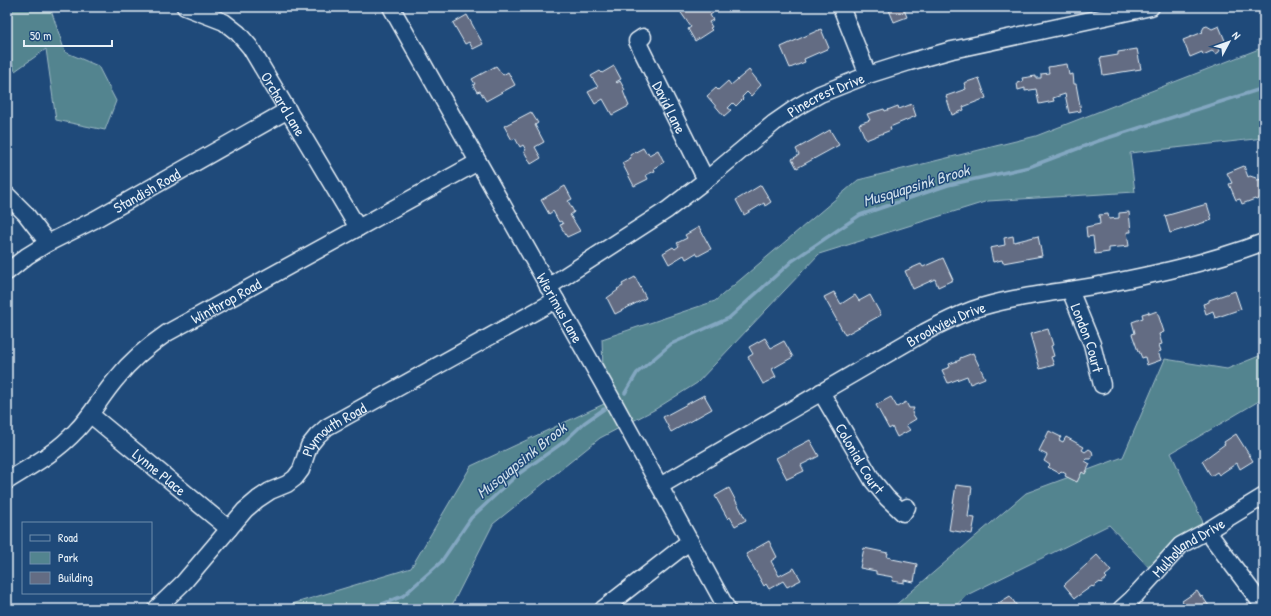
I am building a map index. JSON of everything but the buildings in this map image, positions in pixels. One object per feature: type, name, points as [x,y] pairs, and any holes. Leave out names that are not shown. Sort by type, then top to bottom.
[{"type":"street","name":"Orchard Lane","points":[[185,7],[224,22],[238,33],[250,47],[358,228]]},
{"type":"street","name":"Wierimus Lane","points":[[391,7],[660,486],[727,609]]},
{"type":"street","points":[[841,7],[868,75]]},
{"type":"street","name":"Pinecrest Drive","points":[[552,293],[667,210],[706,180],[774,123],[796,107],[837,87],[868,75],[952,50],[1151,7]]},
{"type":"street","name":"David Lane","points":[[643,37],[637,41],[706,180]]},
{"type":"street","name":"Standish Road","points":[[7,272],[27,256],[94,220],[288,110]]},
{"type":"street","name":"Winthrop Road","points":[[7,481],[59,447],[76,432],[91,414],[116,378],[133,359],[167,333],[478,162]]},
{"type":"street","points":[[7,195],[25,213],[48,244]]},
{"type":"street","name":"Brookview Drive","points":[[660,486],[925,332],[973,310],[999,303],[1152,275],[1227,256],[1264,242]]},
{"type":"street","name":"London Court","points":[[1070,290],[1092,344],[1102,385]]},
{"type":"street","name":"Plymouth Road","points":[[156,609],[184,582],[245,510],[270,491],[288,484],[295,478],[301,470],[309,446],[327,427],[552,293]]},
{"type":"street","name":"Colonial Court","points":[[821,392],[873,481],[887,498],[903,513],[908,507]]},
{"type":"street","name":"Lynne Place","points":[[91,414],[230,529]]},
{"type":"street","name":"Mulholland Drive","points":[[1121,609],[1132,600],[1181,545],[1264,496]]},
{"type":"street","points":[[1207,531],[1264,607]]},
{"type":"street","points":[[604,609],[690,541]]},
{"type":"green space","points":[[7,7],[50,7],[65,52],[98,66],[116,101],[105,130],[56,120],[46,49],[15,71],[7,48]]},
{"type":"green space","points":[[1264,47],[1264,138],[1130,153],[1135,192],[988,201],[819,254],[697,383],[654,410],[600,438],[493,524],[450,609],[288,609],[292,604],[411,568],[471,466],[604,404],[602,339],[715,301],[858,180],[1036,136]]},
{"type":"green space","points":[[1264,354],[1264,398],[1171,453],[1207,531],[1155,574],[1109,525],[967,595],[952,609],[891,609],[1026,493],[1123,457],[1165,359],[1227,369]]},
{"type":"waterway","name":"Musquapsink Brook","points":[[625,393],[637,373],[671,344],[729,318],[792,261],[860,215],[948,185],[1029,167],[1098,141],[1264,88]]},
{"type":"waterway","name":"Musquapsink Brook","points":[[370,609],[403,596],[441,562],[471,518],[517,475],[565,441],[584,423],[604,409]]}]
